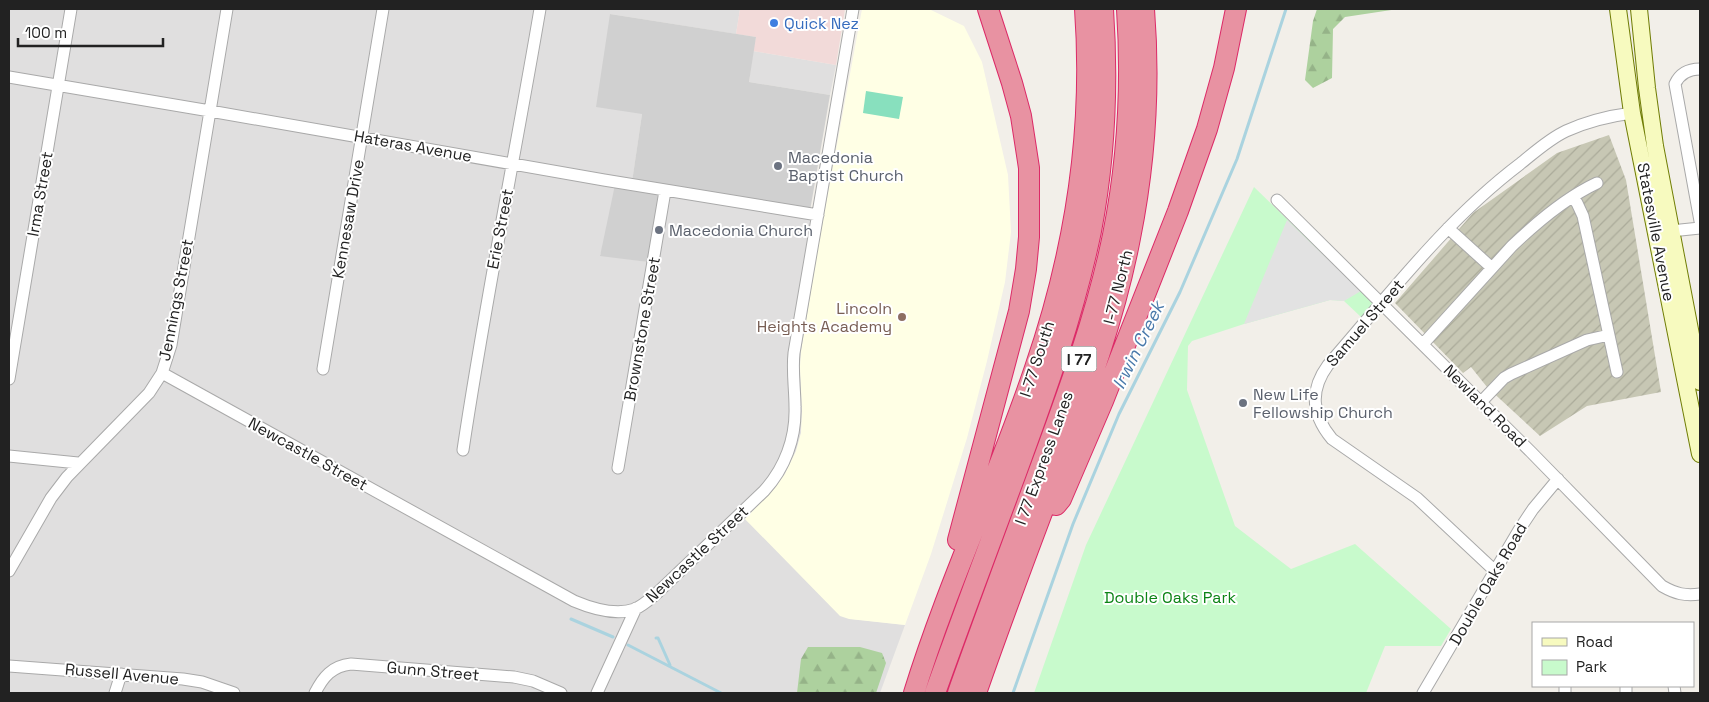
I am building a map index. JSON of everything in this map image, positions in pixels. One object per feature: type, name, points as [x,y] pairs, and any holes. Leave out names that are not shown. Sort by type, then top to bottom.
[{"type":"highway","name":"I-77 South","points":[[914,693],[929,644],[1024,401],[1046,337],[1062,278],[1078,201],[1085,143],[1088,75],[1085,9]]},
{"type":"highway","name":"I 77 Express Lanes","points":[[935,693],[1049,382],[1084,264],[1095,204],[1103,135],[1106,75],[1103,9]]},
{"type":"highway","name":"I 77 Express Lanes","points":[[958,693],[1069,389],[1093,317],[1103,279],[1118,208],[1125,155],[1129,76],[1127,9]]},
{"type":"highway","name":"I-77 North","points":[[976,693],[1097,362],[1118,292],[1139,184],[1145,129],[1147,67],[1144,9]]},
{"type":"highway","points":[[1036,527],[1061,498],[1103,401],[1178,211],[1207,129],[1224,68],[1236,9]]},
{"type":"highway","points":[[929,644],[1019,311],[1026,269],[1030,209],[1029,168],[1017,98],[987,10]]},
{"type":"main road","name":"Statesville Avenue","points":[[1618,9],[1632,114],[1700,454]]},
{"type":"main road","name":"Statesville Avenue","points":[[1639,9],[1646,88],[1700,382]]},
{"type":"street","name":"Irma Street","points":[[9,379],[71,9]]},
{"type":"street","name":"Jennings Street","points":[[9,571],[51,498],[78,463],[149,393],[162,372],[170,345],[227,9]]},
{"type":"street","name":"Kennesaw Drive","points":[[323,370],[383,9]]},
{"type":"street","name":"Erie Street","points":[[463,450],[479,345],[540,9]]},
{"type":"street","name":"Newcastle Street","points":[[162,372],[574,601],[589,607],[608,611],[620,612],[636,608],[655,595],[764,491],[774,480],[786,458],[795,422],[794,353],[853,9]]},
{"type":"street","points":[[1700,69],[1682,74],[1676,84],[1676,93],[1689,151],[1700,221]]},
{"type":"street","name":"Hateras Avenue","points":[[9,77],[818,215]]},
{"type":"street","name":"Samuel Street","points":[[1495,571],[1416,498],[1332,439],[1323,428],[1318,417],[1315,398],[1321,376],[1328,365],[1381,303],[1474,201],[1548,142],[1566,132],[1603,117],[1632,114]]},
{"type":"street","points":[[1423,344],[1525,233],[1584,188],[1597,182]]},
{"type":"street","name":"Brownstone Street","points":[[618,468],[665,190]]},
{"type":"street","points":[[1572,197],[1583,216],[1617,372]]},
{"type":"street","name":"Newland Road","points":[[1277,200],[1558,479],[1662,586],[1675,594],[1700,594]]},
{"type":"street","points":[[1448,228],[1492,268]]},
{"type":"street","points":[[1671,232],[1700,228]]},
{"type":"street","points":[[1481,402],[1504,378],[1587,340],[1609,335]]},
{"type":"street","points":[[9,456],[78,463]]},
{"type":"street","name":"Double Oaks Road","points":[[1423,693],[1525,519],[1558,479]]},
{"type":"street","points":[[597,693],[636,608]]},
{"type":"street","name":"Gunn Street","points":[[315,693],[330,672],[340,666],[351,664],[514,677],[533,681],[561,693]]},
{"type":"street","name":"Russell Avenue","points":[[9,666],[202,682],[234,693]]},
{"type":"street","points":[[115,693],[121,674]]},
{"type":"shaded area","points":[[9,9],[740,9],[736,34],[610,14],[642,114],[632,183],[600,255],[648,262],[661,187],[825,213],[801,352],[801,433],[796,451],[785,474],[775,488],[745,519],[852,619],[905,625],[880,693],[9,693]]},
{"type":"shaded area","points":[[740,9],[845,9],[836,65],[753,51],[756,37],[736,34]]},
{"type":"shaded area","name":"Lincoln Heights Academy","points":[[862,9],[931,10],[964,26],[982,62],[1008,175],[1011,232],[1005,282],[987,361],[967,438],[931,554],[905,625],[849,619],[840,616],[745,519],[775,488],[785,474],[796,451],[801,433],[801,352],[817,253]]},
{"type":"shaded area","points":[[610,14],[756,37],[749,82],[830,95],[810,211],[661,187],[648,262],[600,256],[616,180],[632,182],[642,114],[596,107]]},
{"type":"shaded area","points":[[753,51],[836,65],[830,95],[749,82]]},
{"type":"shaded area","points":[[1609,135],[1626,180],[1661,392],[1587,406],[1540,436],[1487,387],[1471,367],[1463,373],[1395,303],[1473,213],[1557,153]]},
{"type":"shaded area","points":[[1287,220],[1361,291],[1344,301],[1330,300],[1244,324]]},
{"type":"green space","points":[[1317,9],[1398,9],[1345,17],[1333,29],[1332,78],[1313,88],[1305,80],[1313,21]]},
{"type":"green space","points":[[866,91],[903,97],[899,119],[863,113]]},
{"type":"green space","name":"Double Oaks Park","points":[[1254,187],[1374,304],[1361,317],[1344,301],[1330,300],[1244,324],[1192,341],[1188,346],[1187,390],[1235,526],[1291,569],[1355,544],[1451,629],[1441,646],[1385,646],[1366,693],[1034,693],[1086,545]]},
{"type":"green space","points":[[808,647],[860,647],[882,653],[886,663],[876,693],[797,693],[801,659]]},
{"type":"waterway","name":"Irwin Creek","points":[[1013,693],[1073,524],[1119,414],[1180,292],[1237,159],[1286,9]]},
{"type":"waterway","points":[[571,619],[613,637]]},
{"type":"waterway","points":[[656,638],[658,638],[670,665]]},
{"type":"waterway","points":[[628,645],[721,693]]},
{"type":"place","name":"Quick Nez","points":[[774,23]]},
{"type":"place","name":"Macedonia Baptist Church","points":[[778,166]]},
{"type":"place","name":"Macedonia Church","points":[[659,230]]},
{"type":"place","name":"Lincoln Heights Academy","points":[[902,317]]},
{"type":"place","name":"New Life Fellowship Church","points":[[1243,403]]}]
